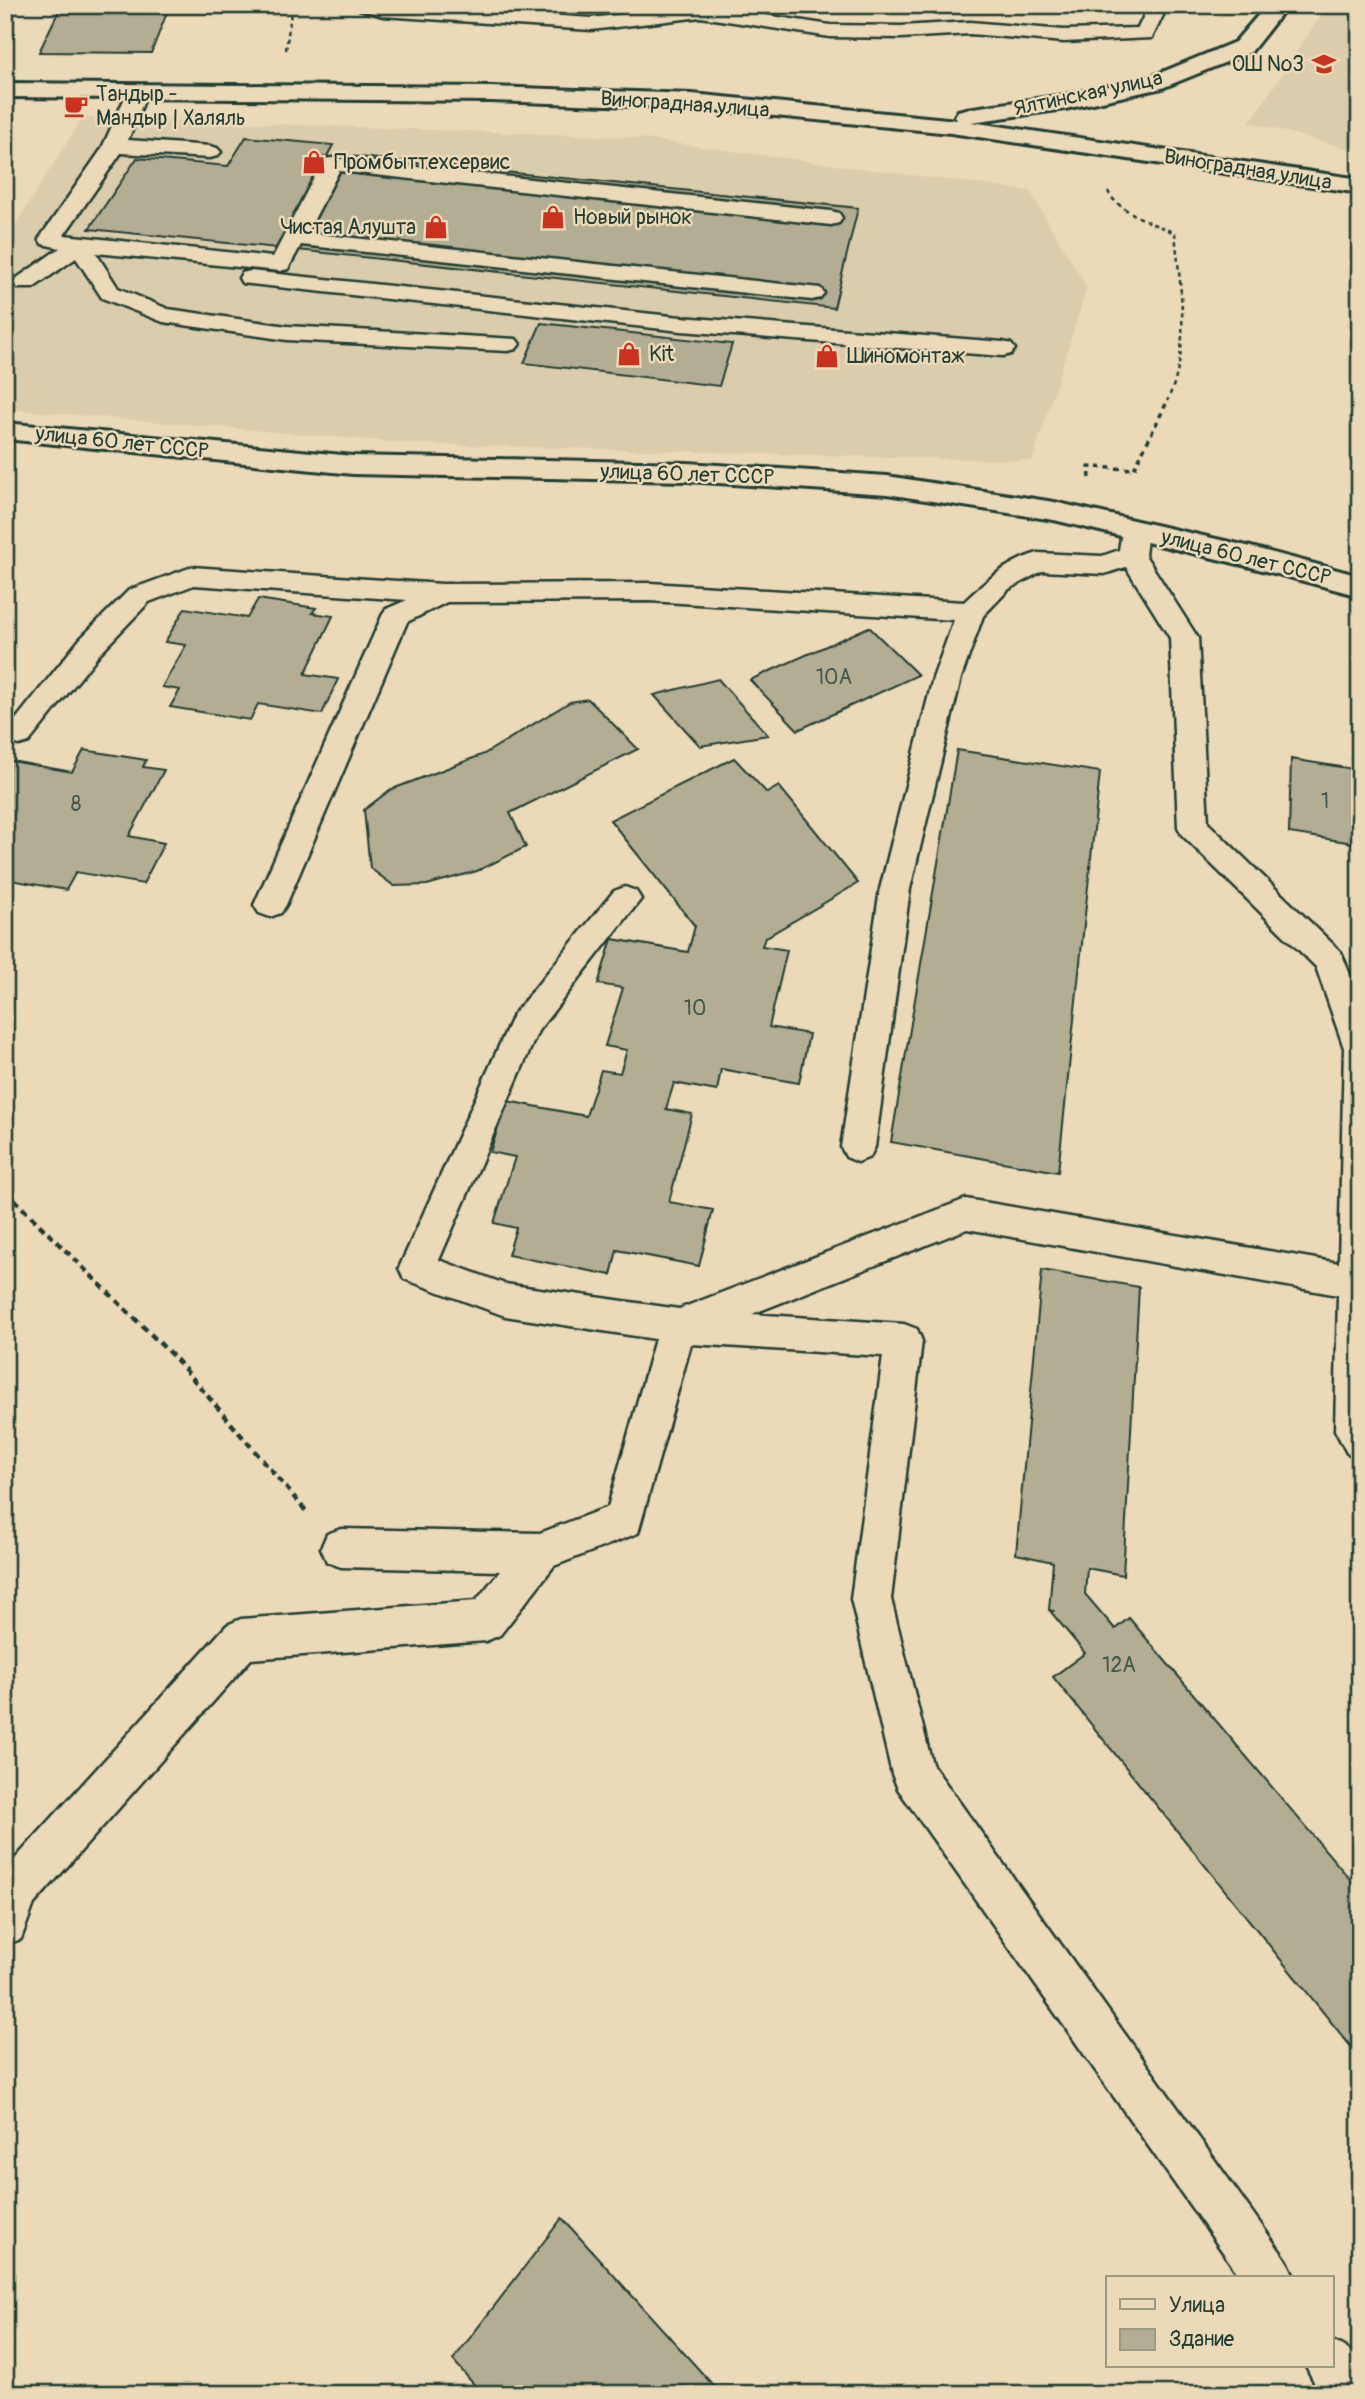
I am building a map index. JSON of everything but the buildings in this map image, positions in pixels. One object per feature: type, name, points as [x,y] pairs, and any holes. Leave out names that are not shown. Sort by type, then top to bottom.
[{"type":"street","name":"Ялтинская улица","points":[[916,122],[1065,102],[1154,83],[1243,47],[1278,5]]},
{"type":"street","name":"Виноградная улица","points":[[5,90],[491,94],[692,101],[916,122],[1360,186]]},
{"type":"street","name":"улица 60 лет СССР","points":[[5,431],[353,465],[687,472],[887,485],[1054,511],[1133,543],[1360,586]]},
{"type":"lane","points":[[366,5],[383,10],[591,24],[701,11],[830,31],[901,33],[970,28],[1064,36],[1145,34],[1159,5]]},
{"type":"lane","points":[[138,91],[132,112],[115,146],[50,239],[84,254],[681,324],[1003,349]]},
{"type":"lane","points":[[115,146],[210,152]]},
{"type":"lane","points":[[25,284],[84,254],[281,264],[332,163],[831,218]]},
{"type":"lane","points":[[295,238],[812,293]]},
{"type":"lane","points":[[84,254],[110,293],[163,315],[287,333],[508,344]]},
{"type":"lane","points":[[858,1147],[895,889],[947,678],[971,612],[1000,583],[1038,562],[1104,565],[1133,543],[1184,638],[1194,827],[1330,961],[1360,1048],[1354,1430],[1360,1440]]},
{"type":"lane","points":[[19,735],[90,646],[139,596],[192,576],[443,593],[650,592],[971,612]]},
{"type":"lane","points":[[270,905],[396,616],[443,593]]},
{"type":"lane","points":[[625,899],[525,1024],[417,1268],[505,1300],[677,1326],[904,1341],[871,1599],[914,1774],[1269,2276]]},
{"type":"lane","points":[[677,1326],[966,1214],[1355,1282]]},
{"type":"lane","points":[[341,1548],[540,1552],[624,1520],[677,1326]]},
{"type":"lane","points":[[5,1923],[16,1891],[241,1639],[486,1621],[540,1552]]},
{"type":"lane","points":[[1332,2368],[1351,2394]]},
{"type":"path","points":[[286,50],[292,5]]},
{"type":"path","points":[[1092,487],[1089,467],[1134,469],[1175,385],[1183,321],[1175,233],[1143,219],[1111,199],[1106,186]]},
{"type":"path","points":[[5,1191],[176,1359],[282,1485],[341,1548]]},
{"type":"shaded area","name":"ОШ №3","points":[[1328,5],[1360,5],[1360,152],[1250,122]]},
{"type":"shaded area","points":[[83,117],[628,137],[1030,191],[1087,288],[1032,461],[417,444],[5,409],[5,241]]},
{"type":"place","name":"ОШ №3","points":[[1324,64]]},
{"type":"place","name":"Тандыр - Мандыр | Халяль","points":[[76,106]]},
{"type":"place","name":"Промбыттехсервис","points":[[314,162]]},
{"type":"place","name":"Новый рынок","points":[[553,217]]},
{"type":"place","name":"Чистая Алушта","points":[[436,227]]},
{"type":"place","name":"Kit","points":[[629,354]]},
{"type":"place","name":"Шиномонтаж","points":[[827,356]]}]
